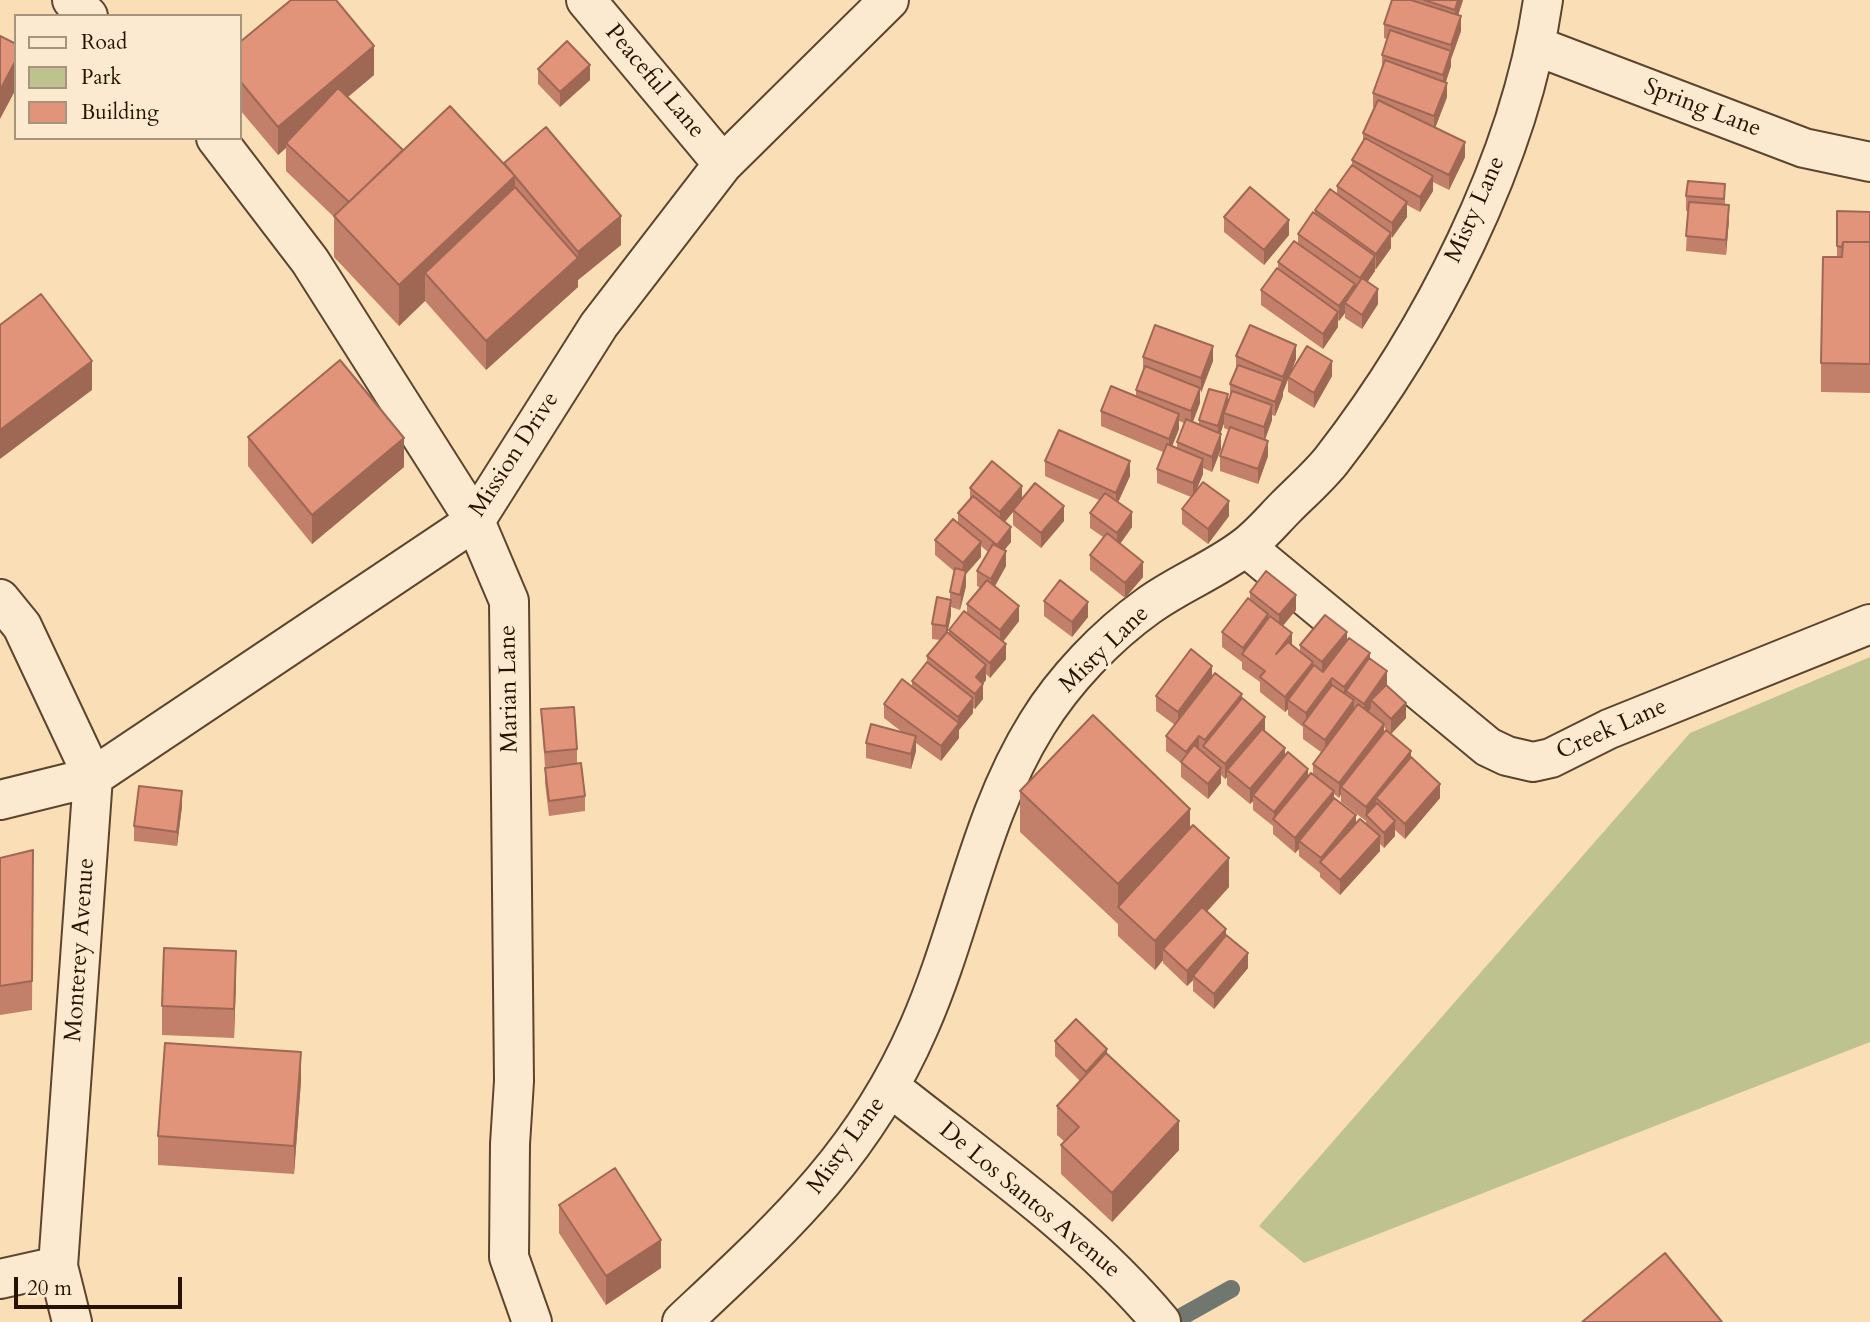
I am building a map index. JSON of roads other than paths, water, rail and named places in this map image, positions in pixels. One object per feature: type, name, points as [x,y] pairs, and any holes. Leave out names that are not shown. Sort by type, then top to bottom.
[{"type":"street","points":[[72,0],[86,14]]},
{"type":"street","name":"Peaceful Lane","points":[[586,0],[723,164]]},
{"type":"street","name":"Mission Drive","points":[[0,800],[93,778],[475,521],[599,325],[723,164],[889,0]]},
{"type":"street","name":"Misty Lane","points":[[682,1322],[792,1219],[846,1156],[890,1087],[920,1024],[978,853],[1009,778],[1037,724],[1065,685],[1147,606],[1247,547],[1329,463],[1407,353],[1490,191],[1536,46],[1543,0]]},
{"type":"street","name":"Spring Lane","points":[[1536,46],[1804,148],[1870,162]]},
{"type":"street","name":"Marian Lane","points":[[218,140],[310,261],[475,521],[509,601],[514,1081],[510,1144],[509,1257],[532,1322]]},
{"type":"street","name":"Creek Lane","points":[[1247,547],[1468,732],[1507,756],[1533,762],[1551,758],[1609,729],[1870,624]]},
{"type":"street","name":"Monterey Avenue","points":[[0,599],[22,626],[93,778],[58,1266],[72,1322]]},
{"type":"street","name":"De Los Santos Avenue","points":[[890,1087],[1060,1223],[1133,1289],[1161,1322]]},
{"type":"street","points":[[0,1279],[58,1266]]},
{"type":"waterway","points":[[1172,1322],[1231,1289]]}]
